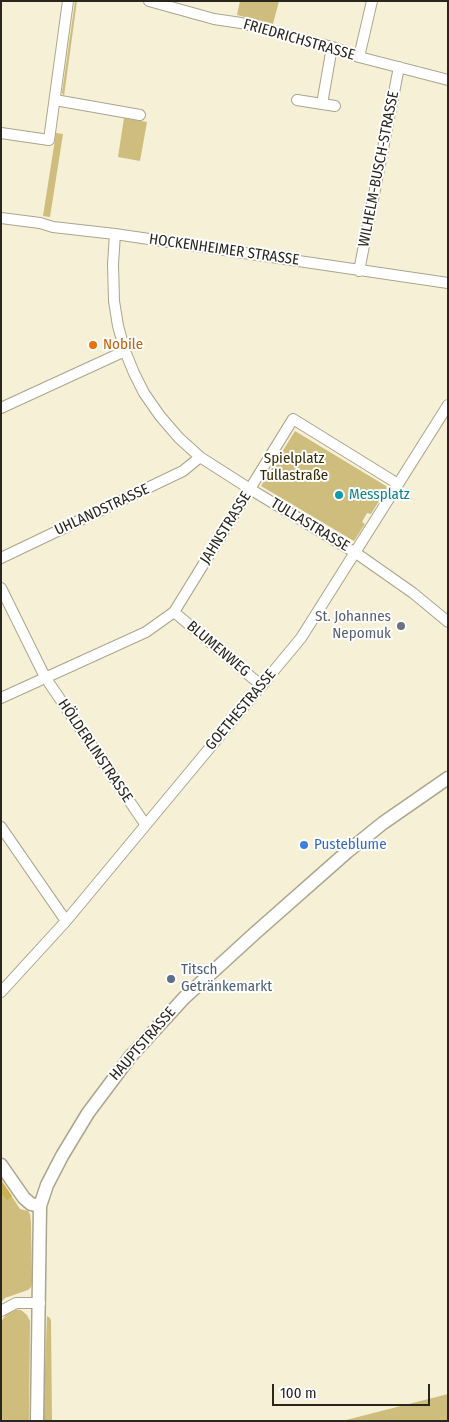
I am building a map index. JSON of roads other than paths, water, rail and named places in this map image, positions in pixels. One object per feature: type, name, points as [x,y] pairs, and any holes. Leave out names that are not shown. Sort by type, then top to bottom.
[{"type":"street","points":[[1,133],[49,140],[68,1]]},
{"type":"street","name":"FRIEDRICHSTRASSE","points":[[149,1],[332,47],[359,57],[448,80]]},
{"type":"street","points":[[359,57],[372,1]]},
{"type":"street","points":[[322,104],[332,47]]},
{"type":"street","name":"WILHELM-BUSCH-STRASSE","points":[[359,271],[399,68]]},
{"type":"street","points":[[55,100],[140,115]]},
{"type":"street","points":[[296,100],[335,106]]},
{"type":"street","name":"HOCKENHEIMER STRASSE","points":[[1,218],[448,283]]},
{"type":"street","name":"TULLASTRASSE","points":[[115,234],[113,264],[114,301],[125,351],[144,393],[160,416],[200,457],[356,553],[397,581],[448,622]]},
{"type":"street","points":[[1,408],[125,351]]},
{"type":"street","name":"GOETHESTRASSE","points":[[1,992],[66,920],[301,638],[448,405]]},
{"type":"street","name":"JAHNSTRASSE","points":[[174,612],[293,419],[398,484]]},
{"type":"street","name":"UHLANDSTRASSE","points":[[1,558],[184,471],[200,457]]},
{"type":"street","name":"HÖLDERLINSTRASSE","points":[[1,588],[45,677],[145,824]]},
{"type":"street","points":[[1,698],[146,632],[174,612]]},
{"type":"street","name":"BLUMENWEG","points":[[174,612],[262,686]]},
{"type":"street","name":"HAUPTSTRASSE","points":[[37,1421],[40,1206],[47,1185],[88,1113],[157,1026],[210,974],[332,864],[370,833],[448,778]]},
{"type":"street","points":[[1,828],[66,920]]},
{"type":"street","points":[[1,1165],[24,1198],[31,1204],[40,1206]]},
{"type":"street","points":[[1,1311],[16,1303],[40,1303]]},
{"type":"place","name":"Nobile","points":[[93,345]]},
{"type":"place","name":"Messplatz","points":[[339,495]]},
{"type":"place","name":"St. Johannes Nepomuk","points":[[401,626]]},
{"type":"place","name":"Pusteblume","points":[[304,845]]},
{"type":"place","name":"Titsch Getränkemarkt","points":[[171,979]]},
{"type":"park label","name":"Spielplatz Tullastraße","points":[[294,468]]}]
